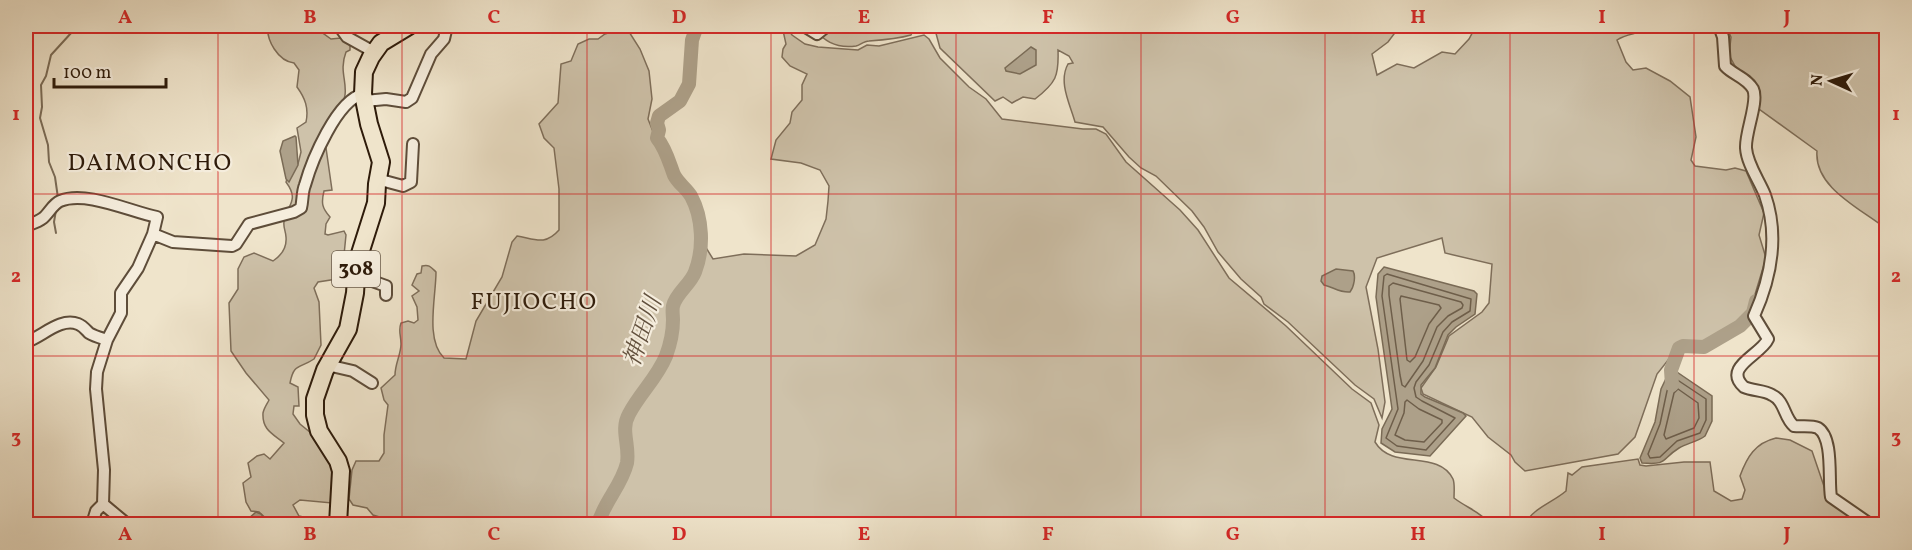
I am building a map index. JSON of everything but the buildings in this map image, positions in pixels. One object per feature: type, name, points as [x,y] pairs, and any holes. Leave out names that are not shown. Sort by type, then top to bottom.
[{"type":"highway","points":[[374,52],[381,43],[409,26]]},
{"type":"highway","name":"308","points":[[338,525],[342,471],[319,431],[315,415],[316,392],[327,364],[348,329],[357,263],[375,208],[381,162],[371,137],[364,97],[364,72],[374,52]]},
{"type":"street","points":[[339,26],[347,37],[374,52]]},
{"type":"street","points":[[153,234],[173,242],[232,246],[237,244],[249,224],[301,208],[304,187],[322,140],[350,101],[357,96],[406,102],[412,98],[431,54],[444,39],[447,26]]},
{"type":"street","points":[[804,26],[817,34],[827,26]]},
{"type":"street","points":[[1719,26],[1723,37],[1725,66],[1753,88],[1755,96],[1746,135],[1746,151],[1765,194],[1773,222],[1769,275],[1754,316],[1767,339],[1763,347],[1741,363],[1738,369],[1738,380],[1744,387],[1766,392],[1778,399],[1788,420],[1794,426],[1814,427],[1821,431],[1828,449],[1832,497],[1870,525]]},
{"type":"street","points":[[377,179],[403,186],[411,182],[413,144]]},
{"type":"street","points":[[26,226],[41,219],[58,202],[76,199],[101,200],[157,218],[153,234],[138,268],[121,293],[121,313],[107,340],[97,372],[96,389],[103,447],[103,504],[96,511],[92,525]]},
{"type":"street","points":[[356,281],[378,282],[386,286],[386,295]]},
{"type":"street","points":[[26,342],[57,326],[69,323],[77,324],[91,334],[107,340]]},
{"type":"street","points":[[327,364],[353,371],[372,383]]},
{"type":"street","points":[[103,504],[127,525]]},
{"type":"shaded area","points":[[268,26],[320,26],[320,31],[331,39],[341,38],[350,44],[350,50],[346,52],[343,64],[344,100],[321,131],[332,190],[324,191],[323,195],[322,202],[330,217],[326,224],[325,234],[344,231],[346,235],[342,275],[337,279],[318,282],[314,288],[319,302],[321,345],[314,359],[295,369],[290,383],[298,387],[299,406],[294,406],[293,414],[300,424],[322,442],[335,460],[332,503],[300,500],[293,505],[299,516],[311,524],[272,524],[259,512],[251,511],[246,502],[243,483],[251,477],[248,463],[264,454],[270,459],[284,443],[264,424],[263,413],[269,400],[231,351],[229,303],[238,289],[238,269],[244,257],[254,253],[273,261],[285,248],[284,222],[292,198],[286,182],[291,166],[298,164],[301,152],[297,128],[306,122],[307,117],[306,103],[297,87],[299,70],[294,63],[283,58],[274,49],[269,37]]},
{"type":"shaded area","points":[[782,26],[786,26],[792,35],[805,44],[858,50],[867,45],[879,46],[924,35],[929,39],[940,58],[969,87],[986,99],[1002,119],[1096,129],[1106,134],[1126,162],[1180,210],[1198,230],[1229,278],[1286,326],[1352,389],[1371,403],[1379,425],[1375,442],[1383,451],[1403,459],[1437,465],[1446,470],[1454,481],[1454,498],[1478,513],[1490,524],[396,524],[396,522],[373,515],[367,508],[353,505],[349,499],[352,470],[356,461],[379,461],[384,453],[388,405],[381,388],[395,375],[401,348],[401,323],[408,321],[414,323],[418,320],[417,307],[412,296],[419,291],[412,285],[417,274],[421,273],[422,266],[431,267],[436,272],[433,329],[438,350],[444,358],[466,359],[476,321],[502,277],[512,242],[517,236],[544,240],[559,230],[559,189],[554,148],[544,138],[539,124],[558,103],[561,64],[571,61],[578,44],[589,39],[598,39],[605,34],[626,27],[640,49],[649,71],[652,99],[648,119],[673,182],[686,196],[697,215],[697,233],[713,259],[744,254],[796,256],[815,245],[826,219],[829,186],[820,170],[801,163],[771,159],[776,140],[790,123],[792,112],[802,100],[802,85],[807,74],[790,66],[782,57],[786,44]]},
{"type":"shaded area","points":[[810,26],[915,26],[911,35],[867,41],[848,47],[835,45]]},
{"type":"shaded area","points":[[934,26],[1400,26],[1388,42],[1372,54],[1377,75],[1397,64],[1414,68],[1442,52],[1455,54],[1469,39],[1476,26],[1649,26],[1617,40],[1626,62],[1633,70],[1646,68],[1670,81],[1690,97],[1696,137],[1691,160],[1695,166],[1726,170],[1735,168],[1746,171],[1764,213],[1759,235],[1766,258],[1750,311],[1741,322],[1706,344],[1680,345],[1657,374],[1635,437],[1618,454],[1525,471],[1511,455],[1488,437],[1472,417],[1423,394],[1421,388],[1436,367],[1449,336],[1482,312],[1489,303],[1492,264],[1445,253],[1442,238],[1377,258],[1366,287],[1385,402],[1382,418],[1374,399],[1355,385],[1288,322],[1264,304],[1261,297],[1241,279],[1218,252],[1192,211],[1156,176],[1141,168],[1129,157],[1103,127],[1075,122],[1064,78],[1068,64],[1073,63],[1069,56],[1058,50],[1055,78],[1048,88],[1035,99],[1023,97],[1012,103],[1003,97],[995,101],[940,48]]},
{"type":"shaded area","points":[[1726,26],[1886,26],[1886,225],[1881,225],[1839,194],[1822,175],[1817,151],[1759,109],[1757,89],[1735,66],[1729,55],[1731,37]]},
{"type":"shaded area","points":[[1886,411],[1886,450],[1879,440],[1879,419]]},
{"type":"shaded area","points":[[1776,438],[1790,440],[1812,451],[1827,495],[1866,524],[1525,524],[1528,518],[1566,491],[1568,473],[1572,475],[1582,467],[1638,459],[1640,465],[1646,466],[1710,462],[1714,491],[1731,501],[1742,499],[1745,490],[1740,476],[1746,463],[1757,447]]},
{"type":"water","points":[[1031,47],[1036,50],[1036,65],[1020,74],[1006,71],[1005,68]]},
{"type":"water","points":[[295,136],[298,165],[289,182],[286,179],[280,151],[283,141]]},
{"type":"water","points":[[1384,267],[1474,291],[1477,294],[1475,314],[1448,335],[1435,368],[1421,385],[1421,394],[1425,397],[1466,416],[1430,456],[1395,452],[1381,443],[1382,429],[1392,409],[1376,297],[1378,274]]},
{"type":"water","points":[[1336,269],[1353,271],[1354,282],[1350,292],[1324,285],[1321,281],[1322,276]]},
{"type":"water","points":[[1671,368],[1712,396],[1712,421],[1705,436],[1679,448],[1664,461],[1642,463],[1640,458],[1655,422],[1661,389]]},
{"type":"water","points":[[256,512],[261,514],[269,524],[242,524]]},
{"type":"waterway","points":[[58,198],[55,177],[49,162],[48,145],[40,118],[41,85],[46,76],[51,55],[72,32],[74,26]]},
{"type":"waterway","name":"神田川","points":[[598,524],[604,508],[625,471],[627,463],[626,420],[666,356],[672,334],[673,306],[677,297],[693,277],[700,254],[700,224],[695,205],[689,193],[674,175],[665,151],[657,138],[659,116],[680,101],[689,84],[692,40],[697,26]]},
{"type":"waterway","points":[[56,210],[54,222],[56,233]]},
{"type":"waterway","points":[[1672,385],[1671,370],[1679,348],[1683,346],[1704,347],[1740,326],[1753,313],[1756,301]]},
{"type":"district","name":"DAIMONCHO","points":[[150,164]]},
{"type":"district","name":"FUJIOCHO","points":[[534,303]]}]
